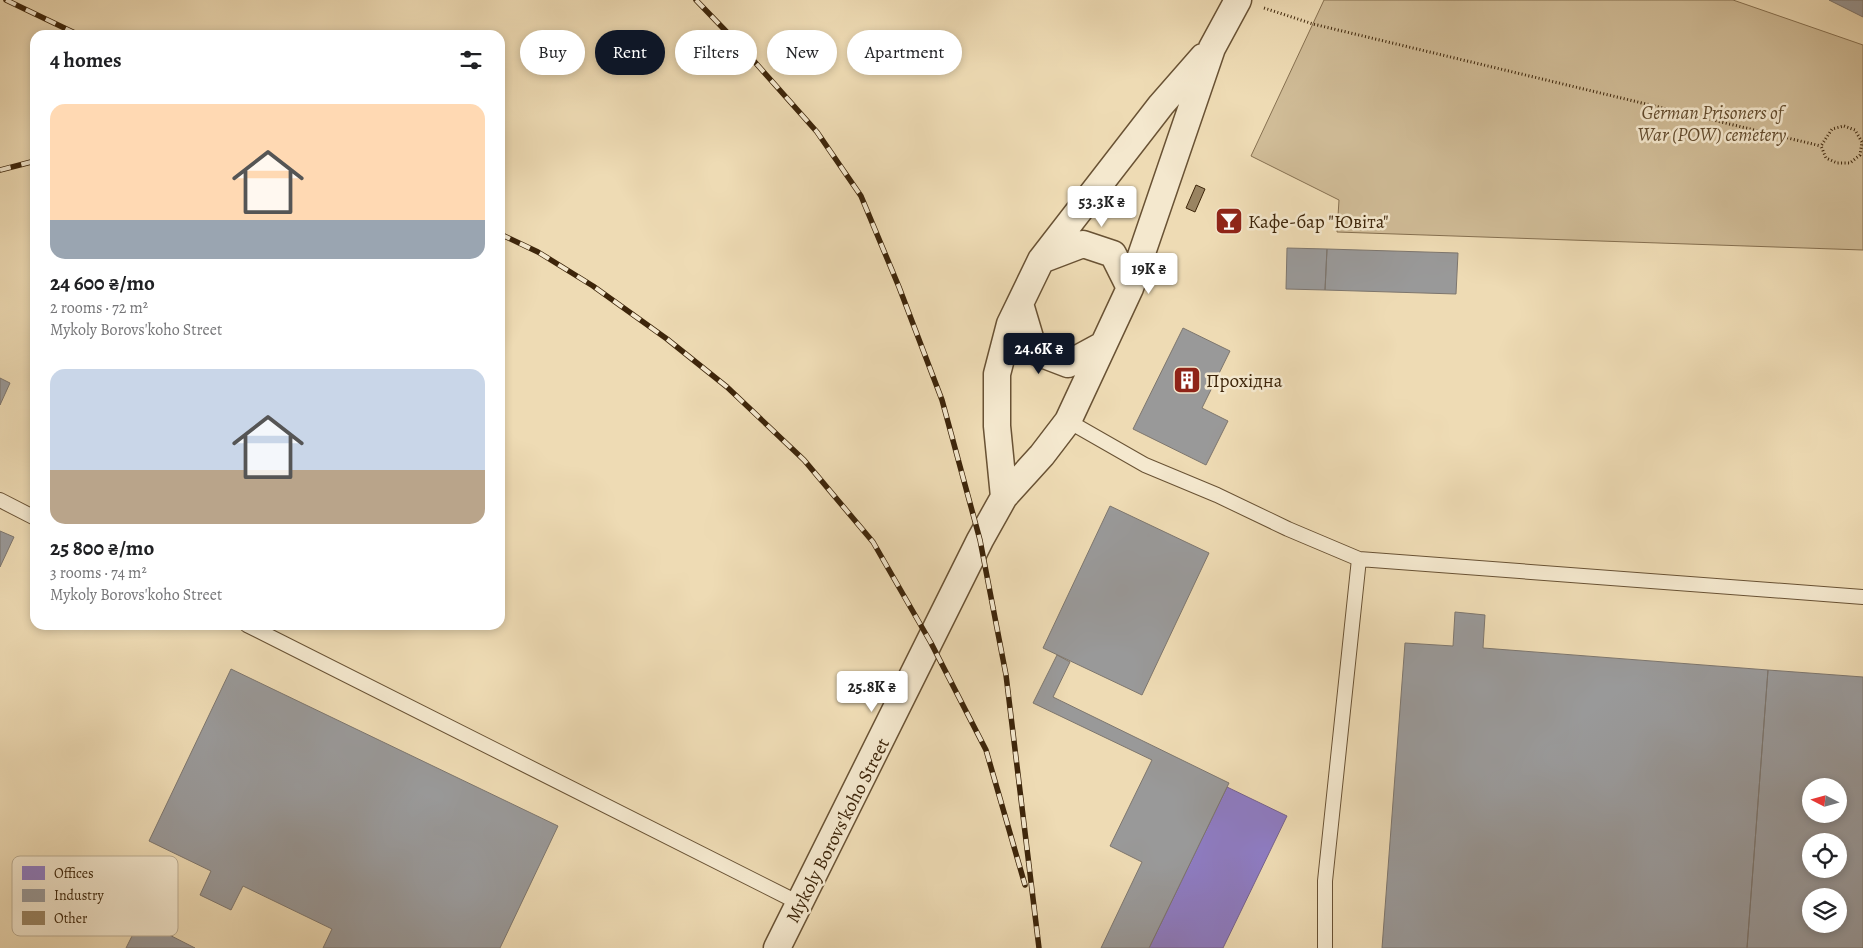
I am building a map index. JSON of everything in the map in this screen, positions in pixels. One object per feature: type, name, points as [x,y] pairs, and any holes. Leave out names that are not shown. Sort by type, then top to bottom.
[{"type":"street","name":"Mykoly Borovs'koho Street","points":[[1004,497],[997,426],[997,374],[1010,324],[1042,260],[1161,105],[1212,48],[1248,3]]},
{"type":"street","name":"Mykoly Borovs'koho Street","points":[[777,948],[980,540],[1004,497],[1042,455],[1068,421],[1130,288],[1212,48]]},
{"type":"street","points":[[1042,260],[1083,244],[1113,254],[1130,288]]},
{"type":"street","points":[[1020,304],[1034,351],[1068,364],[1103,345]]},
{"type":"lane","points":[[1068,421],[1145,466],[1216,495],[1288,529],[1359,559],[1863,597]]},
{"type":"lane","points":[[0,500],[30,515]]},
{"type":"lane","points":[[1325,948],[1325,881],[1359,559]]},
{"type":"lane","points":[[257,630],[800,903]]},
{"type":"path","points":[[1248,3],[1313,24],[1821,146]]},
{"type":"path","points":[[1844,126],[1855,130],[1862,142],[1860,155],[1850,163],[1836,163],[1826,158],[1821,146],[1832,128],[1844,126]]},
{"type":"green space","name":"German Prisoners of War (POW) cemetery","points":[[1324,0],[1733,0],[1863,45],[1863,250],[1337,232],[1339,200],[1251,156]]},
{"type":"building: Offices","points":[[1227,787],[1287,816],[1223,948],[1149,948]]},
{"type":"building: Industry","points":[[1829,0],[1863,0],[1863,17]]},
{"type":"building: Industry","points":[[1287,248],[1327,249],[1325,290],[1286,289]]},
{"type":"building: Industry","points":[[1327,249],[1458,253],[1456,294],[1325,290]]},
{"type":"building: Industry","name":"Прохідна","points":[[1183,328],[1230,351],[1202,408],[1228,421],[1206,465],[1133,429]]},
{"type":"building: Industry","points":[[0,378],[10,383],[0,405]]},
{"type":"building: Industry","points":[[1110,506],[1209,553],[1142,695],[1043,648]]},
{"type":"building: Industry","points":[[0,531],[14,537],[0,567]]},
{"type":"building: Industry","points":[[1455,612],[1485,615],[1483,648],[1768,670],[1747,948],[1382,948],[1405,643],[1453,646]]},
{"type":"building: Industry","points":[[1057,655],[1070,662],[1053,697],[1229,783],[1149,948],[1101,948],[1142,862],[1110,846],[1152,760],[1033,703]]},
{"type":"building: Industry","points":[[231,669],[558,826],[500,948],[323,948],[332,929],[243,886],[231,910],[200,895],[211,871],[149,841]]},
{"type":"building: Industry","points":[[1768,670],[1863,677],[1863,948],[1747,948]]},
{"type":"building: Industry","points":[[132,936],[171,936],[195,948],[126,948]]},
{"type":"building: Other","points":[[1196,185],[1205,189],[1195,212],[1186,208]]},
{"type":"railway","points":[[6,0],[69,30]]},
{"type":"railway","points":[[696,0],[746,52],[817,132],[861,196],[899,287],[942,400],[980,540],[1006,675],[1039,948]]},
{"type":"railway","points":[[0,170],[30,162]]},
{"type":"railway","points":[[505,236],[538,252],[593,286],[667,339],[727,387],[804,460],[873,542],[931,643],[986,750],[1025,885]]},
{"type":"place","name":"Кафе-бар \"Ювіта\"","points":[[1229,221]]},
{"type":"place","name":"Прохідна","points":[[1187,380]]}]
